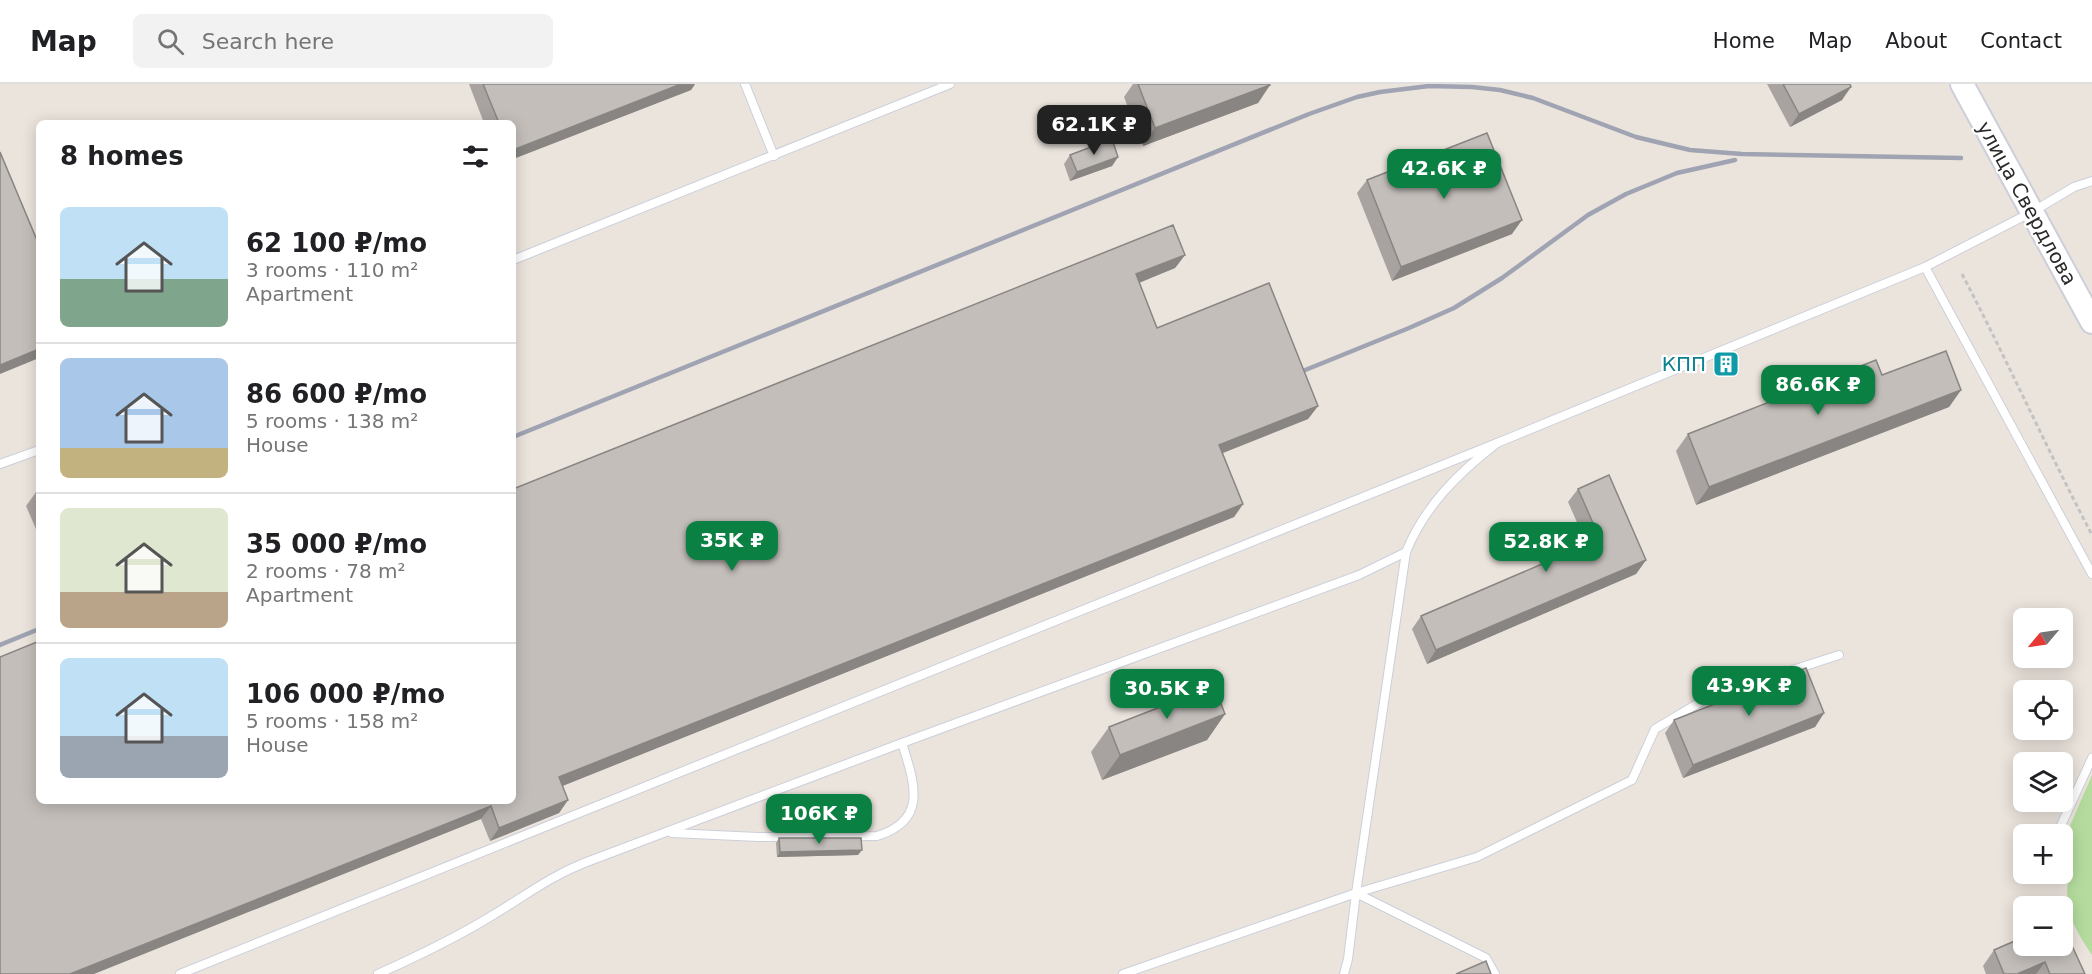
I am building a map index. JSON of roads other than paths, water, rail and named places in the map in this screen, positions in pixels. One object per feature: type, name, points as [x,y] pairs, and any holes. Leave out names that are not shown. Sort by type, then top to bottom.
[{"type":"main road","name":"улица Свердлова","points":[[1962,84],[2092,322]]},
{"type":"lane","points":[[745,84],[774,156]]},
{"type":"lane","points":[[516,259],[950,84]]},
{"type":"lane","points":[[180,974],[1497,443],[1925,267],[2032,212],[2074,187],[2092,181]]},
{"type":"lane","points":[[1925,267],[2092,574]]},
{"type":"lane","points":[[1344,974],[1406,552],[1421,519],[1432,504],[1470,464],[1497,443]]},
{"type":"lane","points":[[0,464],[36,451]]},
{"type":"lane","points":[[378,974],[436,948],[557,874],[902,743],[1359,575],[1406,552]]},
{"type":"lane","points":[[1123,974],[1356,893],[1477,857],[1632,780],[1655,729],[1709,697],[1839,655]]},
{"type":"lane","points":[[667,833],[758,837],[877,836],[885,833],[905,819],[913,808],[914,782],[902,743]]},
{"type":"lane","points":[[2062,824],[2092,758]]},
{"type":"lane","points":[[1356,893],[1486,958],[1495,974]]},
{"type":"railway","points":[[516,436],[1309,114],[1357,97],[1380,92],[1429,86],[1500,90],[1533,98],[1636,137],[1690,150],[1742,154],[1961,158]]},
{"type":"railway","points":[[1288,377],[1454,308],[1502,278],[1588,215],[1626,194],[1677,173],[1735,160]]},
{"type":"railway","points":[[0,645],[36,630]]},
{"type":"place","name":"КПП","points":[[1726,364]]}]
